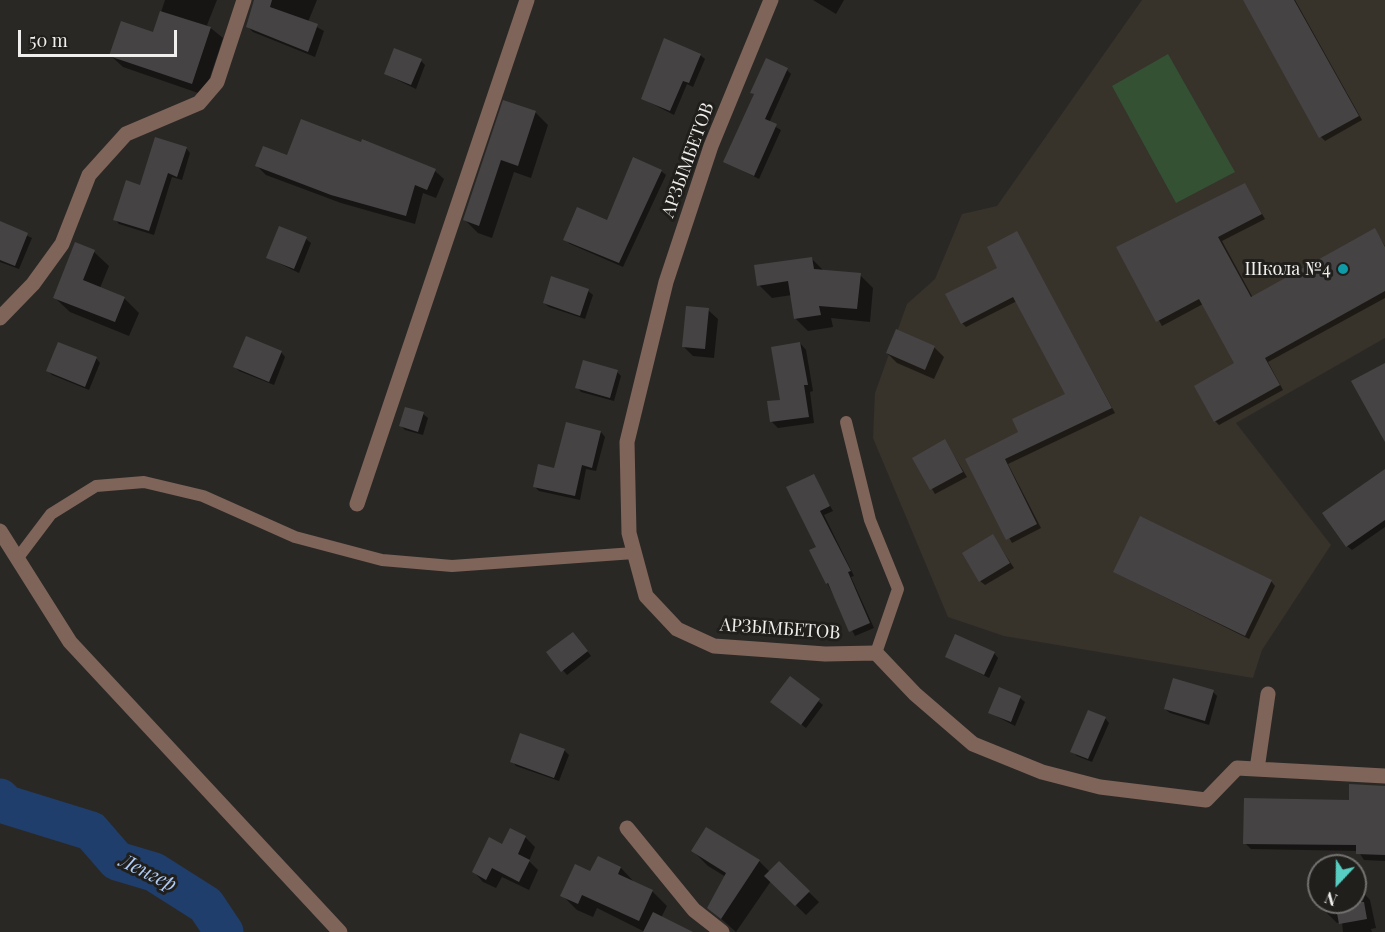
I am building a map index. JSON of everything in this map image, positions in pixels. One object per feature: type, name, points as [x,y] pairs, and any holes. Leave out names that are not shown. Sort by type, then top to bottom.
[{"type":"street","points":[[0,318],[33,284],[62,244],[89,175],[126,134],[199,103],[217,82],[244,0]]},
{"type":"street","points":[[357,504],[527,0]]},
{"type":"street","name":"АРЗЫМБЕТОВ","points":[[771,0],[711,146],[666,282],[627,442],[629,533],[646,596],[677,629],[714,646],[825,654],[876,653]]},
{"type":"street","points":[[0,531],[70,642],[340,932]]},
{"type":"street","points":[[876,653],[915,694],[973,744],[1042,772],[1100,787],[1206,800],[1237,768],[1385,776]]},
{"type":"street","points":[[1257,769],[1268,694]]},
{"type":"street","points":[[627,828],[694,910],[723,932]]},
{"type":"lane","points":[[846,422],[870,520],[898,589],[876,653]]},
{"type":"lane","points":[[17,559],[51,514],[96,486],[144,482],[203,496],[296,537],[382,560],[452,566],[634,553]]},
{"type":"shaded area","points":[[1142,0],[1385,0],[1385,338],[1236,423],[1331,545],[1262,650],[1253,678],[1004,636],[948,617],[873,438],[875,393],[907,304],[935,279],[962,214],[997,206]]},
{"type":"green space","points":[[1168,54],[1235,172],[1176,203],[1112,86]]},
{"type":"building","points":[[254,0],[272,0],[270,7],[318,24],[308,52],[246,27]]},
{"type":"building","points":[[1243,0],[1294,0],[1359,116],[1319,138]]},
{"type":"building","points":[[160,11],[211,27],[192,84],[109,56],[121,21],[153,32]]},
{"type":"building","points":[[664,38],[701,54],[689,83],[683,81],[670,111],[641,99]]},
{"type":"building","points":[[394,48],[422,59],[411,85],[384,74]]},
{"type":"building","points":[[766,58],[788,68],[765,119],[777,124],[754,176],[723,162],[754,94],[750,93]]},
{"type":"building","points":[[503,100],[536,111],[518,166],[501,160],[479,226],[463,220]]},
{"type":"building","points":[[301,119],[361,142],[362,139],[436,169],[427,190],[415,185],[406,216],[331,195],[255,166],[263,146],[287,155]]},
{"type":"building","points":[[155,137],[187,147],[177,177],[168,173],[149,231],[113,220],[126,180],[140,185]]},
{"type":"building","points":[[633,157],[662,170],[619,263],[563,240],[577,207],[607,220]]},
{"type":"building","points":[[1245,183],[1262,214],[1218,237],[1251,297],[1375,228],[1385,247],[1385,291],[1265,358],[1280,385],[1214,422],[1194,386],[1234,363],[1199,299],[1156,322],[1116,247]]},
{"type":"building","points":[[0,221],[28,233],[15,266],[0,260]]},
{"type":"building","points":[[279,226],[307,237],[294,269],[266,258]]},
{"type":"building","points":[[1017,231],[1112,408],[1005,459],[1037,524],[1006,540],[965,459],[1018,432],[1012,419],[1065,394],[1013,297],[961,324],[945,294],[997,268],[987,247]]},
{"type":"building","points":[[75,242],[95,250],[83,280],[125,297],[115,322],[53,298]]},
{"type":"building","points":[[812,257],[814,269],[861,273],[857,309],[819,306],[821,315],[794,319],[788,281],[757,286],[754,265]]},
{"type":"building","points":[[551,276],[589,289],[580,316],[543,303]]},
{"type":"building","points":[[686,306],[709,308],[705,349],[682,347]]},
{"type":"building","points":[[896,329],[935,346],[925,370],[886,353]]},
{"type":"building","points":[[246,336],[282,351],[269,382],[233,367]]},
{"type":"building","points":[[58,342],[97,357],[85,387],[46,371]]},
{"type":"building","points":[[800,342],[808,385],[804,385],[809,417],[770,422],[767,401],[780,400],[771,347]]},
{"type":"building","points":[[583,360],[618,370],[610,398],[575,388]]},
{"type":"building","points":[[1385,363],[1385,442],[1351,381]]},
{"type":"building","points":[[405,407],[424,412],[418,432],[399,426]]},
{"type":"building","points":[[566,422],[601,431],[592,468],[582,465],[575,496],[533,487],[538,464],[554,468]]},
{"type":"building","points":[[945,439],[963,472],[930,490],[912,458]]},
{"type":"building","points":[[1385,469],[1385,520],[1346,547],[1322,513]]},
{"type":"building","points":[[814,474],[830,506],[820,511],[851,571],[848,572],[870,623],[849,632],[828,583],[826,584],[809,550],[816,547],[786,487]]},
{"type":"building","points":[[1140,516],[1272,580],[1245,636],[1113,572]]},
{"type":"building","points":[[993,534],[1010,563],[979,582],[962,553]]},
{"type":"building","points":[[573,632],[588,651],[561,672],[546,652]]},
{"type":"building","points":[[955,634],[995,652],[984,675],[945,657]]},
{"type":"building","points":[[790,676],[820,699],[801,725],[770,702]]},
{"type":"building","points":[[1173,678],[1214,690],[1205,721],[1164,709]]},
{"type":"building","points":[[999,687],[1021,696],[1011,722],[988,713]]},
{"type":"building","points":[[1088,710],[1106,717],[1088,759],[1070,752]]},
{"type":"building","points":[[520,733],[565,749],[554,778],[510,762]]},
{"type":"building","points":[[1349,784],[1385,786],[1385,855],[1356,854],[1356,845],[1243,844],[1244,798],[1349,800]]},
{"type":"building","points":[[706,827],[760,860],[721,919],[707,908],[726,873],[691,851]]},
{"type":"building","points":[[510,828],[526,836],[518,854],[530,860],[519,882],[492,868],[486,880],[472,872],[489,837],[502,844]]},
{"type":"building","points":[[598,856],[621,867],[618,874],[653,890],[639,921],[582,895],[578,904],[560,896],[575,864],[590,871]]},
{"type":"building","points":[[779,861],[810,891],[795,906],[764,876]]},
{"type":"building","points":[[653,912],[693,932],[643,932]]},
{"type":"building","points":[[1337,914],[1366,914],[1367,919],[1339,924]]},
{"type":"waterway","name":"Ленгер","points":[[0,798],[7,805],[91,831],[117,861],[154,872],[206,905],[224,932]]},
{"type":"place","name":"Школа №4","points":[[1343,269]]}]
